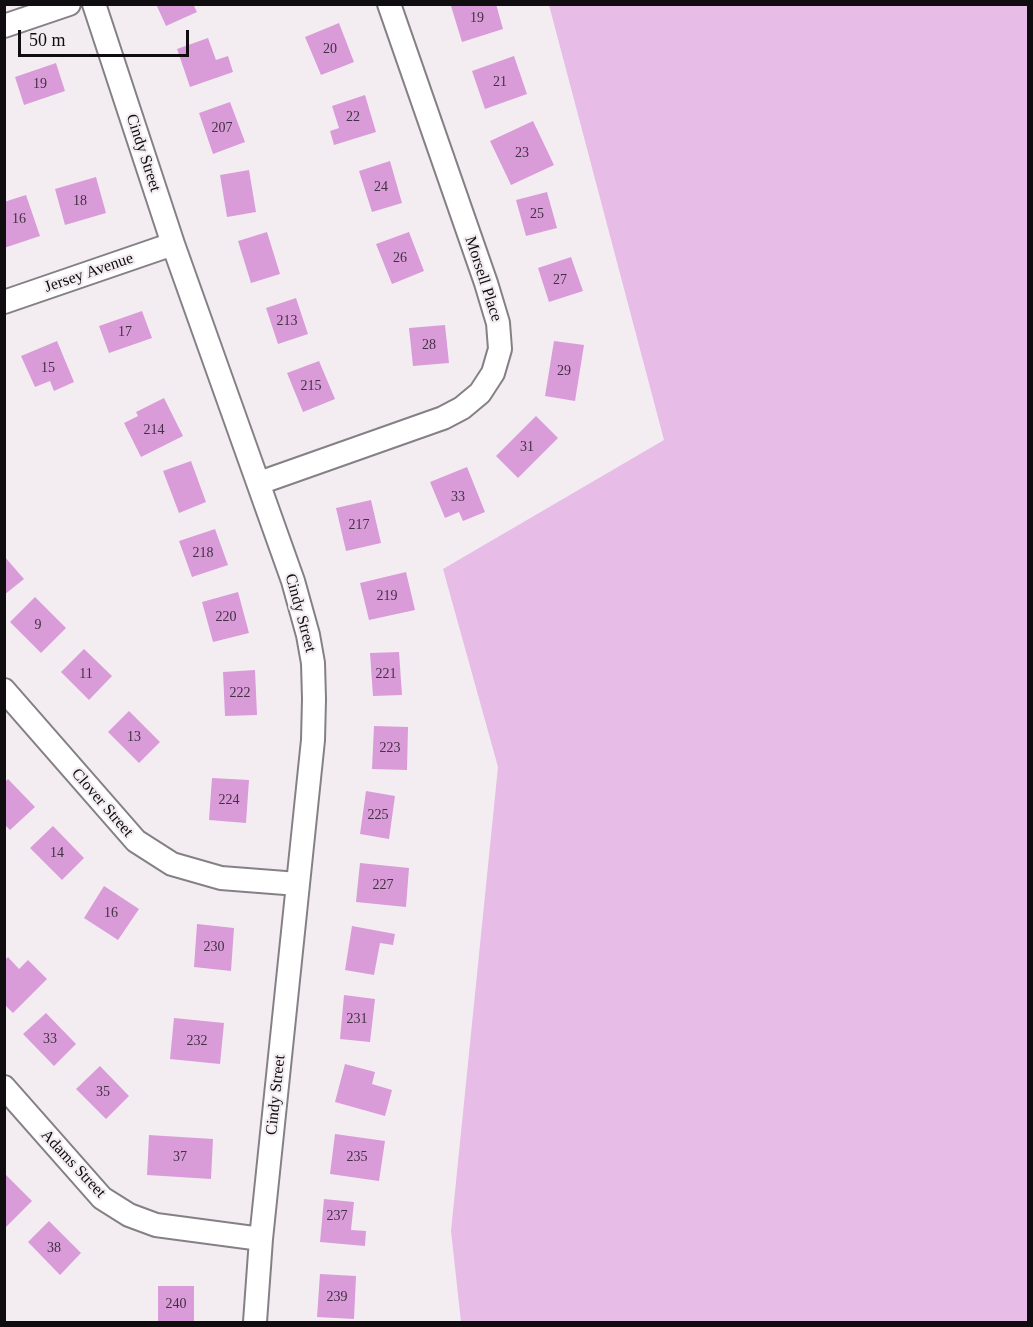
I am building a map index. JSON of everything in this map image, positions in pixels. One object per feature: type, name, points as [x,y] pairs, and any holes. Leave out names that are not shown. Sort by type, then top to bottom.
[{"type":"street","points":[[4,26],[69,4]]},
{"type":"street","name":"Cindy Street","points":[[94,4],[173,244],[293,581],[313,663],[313,740],[261,1239],[255,1323]]},
{"type":"street","name":"Morsell Place","points":[[259,483],[443,418],[462,408],[480,393],[493,373],[500,349],[498,323],[486,283],[389,4]]},
{"type":"street","name":"Jersey Avenue","points":[[4,302],[173,244]]},
{"type":"street","name":"Clover Street","points":[[4,690],[136,841],[172,864],[221,878],[298,884]]},
{"type":"street","name":"Adams Street","points":[[4,1087],[102,1198],[129,1215],[156,1225],[261,1239]]},
{"type":"shaded area","points":[[549,5],[1028,5],[1028,1322],[461,1322],[451,1231],[498,767],[443,569],[664,440]]},
{"type":"building","points":[[156,4],[193,4],[197,12],[166,26]]},
{"type":"building","points":[[496,4],[503,29],[462,42],[451,6]]},
{"type":"building","points":[[339,23],[354,62],[321,75],[305,37]]},
{"type":"building","points":[[208,38],[216,60],[228,56],[233,72],[190,87],[177,49]]},
{"type":"building","points":[[514,56],[527,94],[485,109],[472,71]]},
{"type":"building","points":[[56,63],[65,91],[24,105],[15,77]]},
{"type":"building","points":[[365,95],[376,132],[334,145],[330,131],[339,128],[332,106]]},
{"type":"building","points":[[230,102],[245,142],[213,154],[199,113]]},
{"type":"building","points":[[533,121],[554,165],[511,185],[490,141]]},
{"type":"building","points":[[390,161],[402,203],[372,212],[359,171]]},
{"type":"building","points":[[249,170],[256,212],[227,217],[220,175]]},
{"type":"building","points":[[96,177],[106,213],[65,225],[55,189]]},
{"type":"building","points":[[547,192],[557,228],[526,236],[516,200]]},
{"type":"building","points":[[26,195],[40,236],[4,248],[4,202]]},
{"type":"building","points":[[267,232],[280,274],[251,283],[238,241]]},
{"type":"building","points":[[409,232],[424,271],[392,284],[376,244]]},
{"type":"building","points":[[571,257],[583,291],[549,302],[538,268]]},
{"type":"building","points":[[296,298],[308,334],[278,344],[266,308]]},
{"type":"building","points":[[142,311],[152,338],[109,353],[99,326]]},
{"type":"building","points":[[445,325],[449,363],[413,366],[409,328]]},
{"type":"building","points":[[57,341],[74,382],[54,391],[50,381],[35,387],[21,356]]},
{"type":"building","points":[[554,341],[584,345],[575,401],[545,396]]},
{"type":"building","points":[[319,361],[335,399],[303,412],[287,373]]},
{"type":"building","points":[[164,398],[183,436],[141,457],[124,423],[138,416],[136,412]]},
{"type":"building","points":[[536,416],[558,438],[518,478],[496,456]]},
{"type":"building","points":[[191,461],[206,502],[179,513],[163,471]]},
{"type":"building","points":[[467,467],[485,512],[463,521],[459,512],[445,518],[430,482]]},
{"type":"building","points":[[371,500],[381,543],[346,551],[336,508]]},
{"type":"building","points":[[215,529],[228,565],[192,577],[179,541]]},
{"type":"building","points":[[4,556],[24,579],[4,595]]},
{"type":"building","points":[[406,572],[415,610],[369,620],[360,583]]},
{"type":"building","points":[[238,592],[249,633],[213,642],[202,602]]},
{"type":"building","points":[[35,597],[66,628],[41,653],[10,622]]},
{"type":"building","points":[[84,649],[112,676],[89,700],[61,672]]},
{"type":"building","points":[[399,652],[402,695],[373,696],[370,653]]},
{"type":"building","points":[[255,670],[257,715],[225,716],[223,672]]},
{"type":"building","points":[[129,711],[160,742],[139,763],[108,732]]},
{"type":"building","points":[[374,726],[408,727],[407,770],[372,769]]},
{"type":"building","points":[[212,778],[249,780],[246,823],[209,820]]},
{"type":"building","points":[[8,779],[35,807],[10,830],[4,824],[4,783]]},
{"type":"building","points":[[366,791],[395,796],[389,839],[360,834]]},
{"type":"building","points":[[53,826],[84,858],[62,880],[30,848]]},
{"type":"building","points":[[360,863],[409,868],[406,907],[356,902]]},
{"type":"building","points":[[104,886],[139,909],[118,940],[84,918]]},
{"type":"building","points":[[197,924],[234,928],[231,971],[194,967]]},
{"type":"building","points":[[352,926],[395,934],[393,945],[380,943],[374,975],[345,970]]},
{"type":"building","points":[[8,957],[19,969],[28,960],[47,979],[13,1013],[4,1004],[4,961]]},
{"type":"building","points":[[344,995],[375,999],[370,1042],[340,1039]]},
{"type":"building","points":[[46,1013],[76,1044],[54,1066],[23,1034]]},
{"type":"building","points":[[174,1018],[224,1023],[220,1064],[170,1059]]},
{"type":"building","points":[[345,1064],[375,1072],[372,1084],[392,1090],[385,1116],[335,1102]]},
{"type":"building","points":[[100,1066],[129,1096],[106,1119],[76,1089]]},
{"type":"building","points":[[335,1134],[385,1141],[379,1181],[330,1174]]},
{"type":"building","points":[[149,1135],[213,1139],[211,1179],[147,1175]]},
{"type":"building","points":[[4,1173],[32,1201],[6,1227],[4,1226]]},
{"type":"building","points":[[324,1199],[354,1202],[351,1230],[366,1231],[365,1246],[320,1242]]},
{"type":"building","points":[[49,1221],[81,1253],[60,1275],[28,1242]]},
{"type":"building","points":[[320,1274],[356,1276],[354,1319],[317,1317]]},
{"type":"building","points":[[158,1286],[194,1286],[194,1322],[158,1322]]}]
